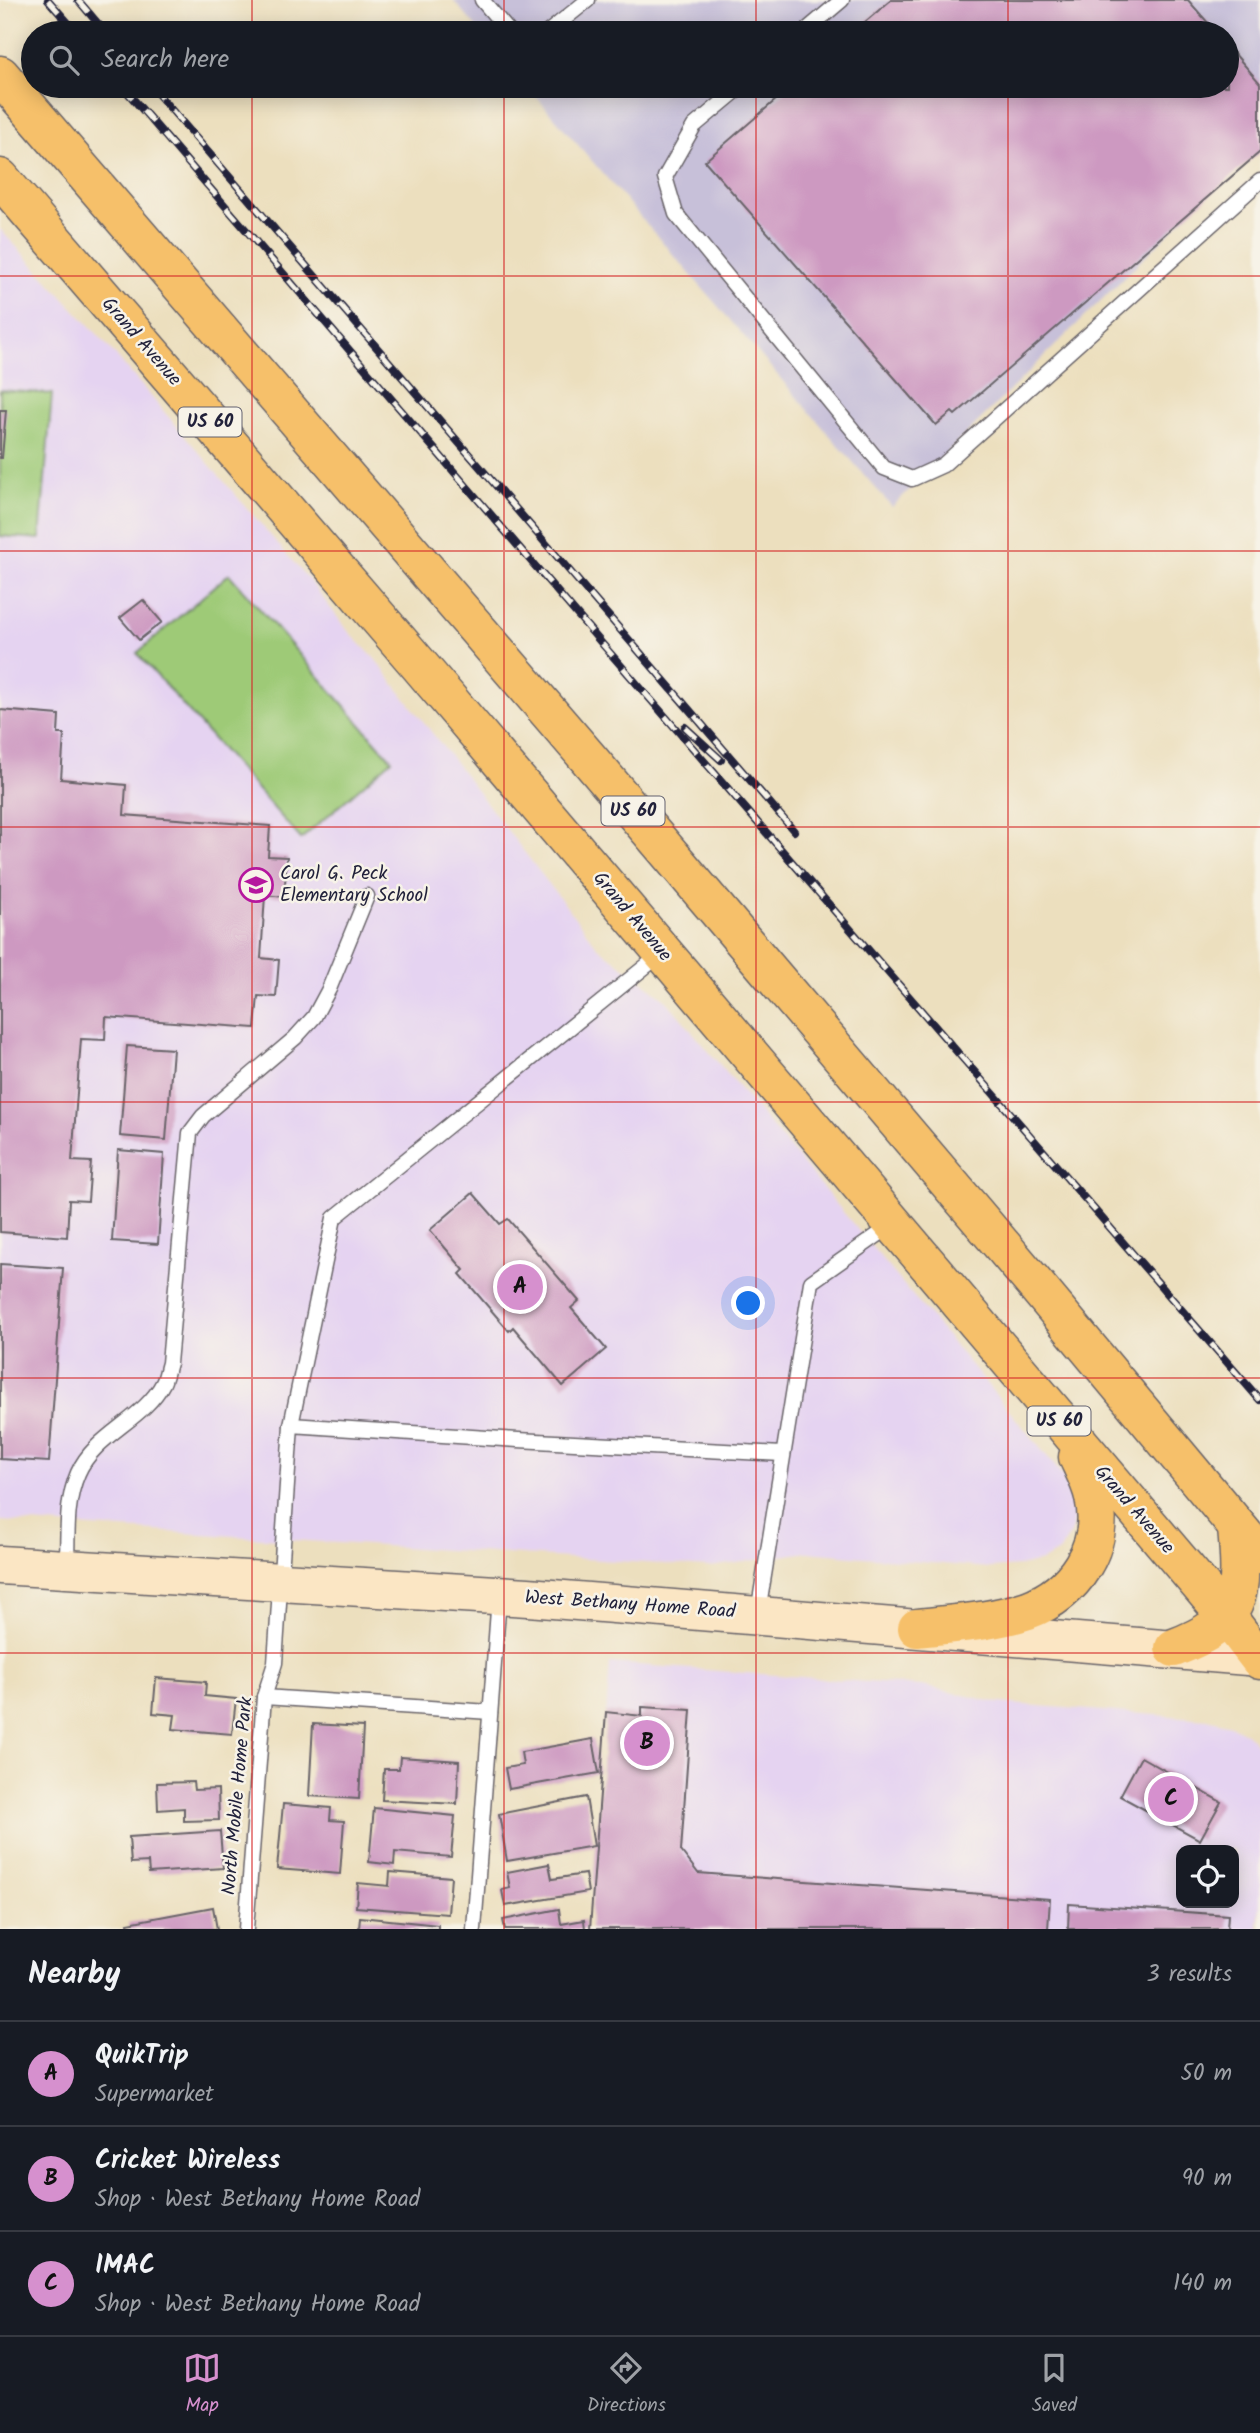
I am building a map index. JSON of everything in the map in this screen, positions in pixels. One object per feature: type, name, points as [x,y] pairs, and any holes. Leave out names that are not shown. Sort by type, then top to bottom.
[{"type":"highway","name":"US 60","points":[[0,75],[634,811],[1249,1541]]},
{"type":"highway","name":"Grand Avenue","points":[[0,178],[411,656],[1259,1658]]},
{"type":"highway","points":[[917,1628],[965,1623],[1026,1611],[1044,1603],[1081,1571],[1090,1554],[1094,1538],[1097,1520],[1095,1498],[1064,1427]]},
{"type":"highway","points":[[1174,1648],[1203,1636],[1227,1617],[1236,1601],[1249,1541]]},
{"type":"main road","name":"West Bethany Home Road","points":[[0,1565],[499,1595],[1174,1648],[1259,1658]]},
{"type":"lane","points":[[482,0],[500,21]]},
{"type":"lane","points":[[562,21],[588,0]]},
{"type":"lane","points":[[817,21],[842,0]]},
{"type":"lane","points":[[728,98],[694,126],[665,177],[676,214],[884,468],[912,479],[943,465],[1260,181]]},
{"type":"lane","points":[[67,1570],[69,1498],[79,1470],[99,1445],[149,1401],[163,1384],[169,1363],[190,1133],[203,1116],[295,1038],[314,1017],[329,989],[367,895]]},
{"type":"lane","name":"North Mobile Home Park","points":[[246,1929],[264,1697],[275,1663],[291,1425],[334,1217],[662,952]]},
{"type":"lane","points":[[758,1615],[811,1282],[893,1225]]},
{"type":"lane","points":[[291,1425],[782,1454]]},
{"type":"lane","points":[[474,1929],[499,1595]]},
{"type":"lane","points":[[264,1697],[490,1712]]},
{"type":"shaded area","points":[[453,0],[1260,0],[1260,143],[892,507],[537,98],[1239,98],[1239,21],[471,21]]},
{"type":"shaded area","points":[[0,229],[99,336],[313,585],[348,631],[375,659],[597,946],[665,999],[1051,1461],[1073,1489],[1075,1513],[1071,1533],[1060,1551],[1043,1561],[990,1568],[807,1552],[710,1567],[0,1521]]},
{"type":"shaded area","points":[[610,1663],[922,1686],[999,1703],[1207,1719],[1230,1725],[1247,1734],[1260,1748],[1258,1929],[590,1929]]},
{"type":"green space","points":[[0,390],[52,394],[40,539],[0,536]]},
{"type":"green space","points":[[229,574],[392,760],[301,839],[137,653]]},
{"type":"building","points":[[891,0],[1188,0],[1206,21],[866,21]]},
{"type":"building","points":[[1239,59],[1260,83],[1260,152],[955,415],[952,412],[936,425],[705,161],[778,98],[1239,98]]},
{"type":"building","points":[[0,410],[6,410],[2,458],[0,458]]},
{"type":"building","points":[[143,600],[162,622],[139,640],[120,618]]},
{"type":"building","points":[[0,710],[59,715],[58,734],[64,734],[61,779],[126,785],[124,815],[270,826],[268,856],[287,857],[284,897],[265,895],[261,958],[279,960],[276,997],[258,996],[255,1028],[106,1017],[105,1040],[81,1039],[72,1161],[91,1162],[88,1201],[69,1200],[67,1237],[0,1232]]},
{"type":"building","points":[[127,1046],[173,1049],[166,1140],[120,1136]]},
{"type":"building","points":[[118,1150],[164,1154],[158,1244],[112,1241]]},
{"type":"building","points":[[473,1193],[500,1224],[508,1219],[579,1301],[571,1308],[606,1349],[563,1386],[513,1327],[509,1331],[460,1274],[464,1270],[430,1230]]},
{"type":"building","points":[[0,1264],[63,1268],[49,1462],[0,1459]]},
{"type":"building","points":[[156,1678],[206,1682],[205,1696],[236,1699],[232,1734],[173,1729],[175,1715],[153,1713]]},
{"type":"building","points":[[642,1707],[691,1710],[681,1851],[698,1873],[1050,1899],[1048,1929],[590,1929],[606,1712],[642,1716]]},
{"type":"building","points":[[313,1724],[363,1727],[359,1799],[309,1796]]},
{"type":"building","points":[[593,1739],[599,1773],[509,1789],[505,1768],[523,1765],[521,1752]]},
{"type":"building","points":[[400,1757],[459,1761],[457,1804],[382,1800],[384,1769],[399,1769]]},
{"type":"building","points":[[1141,1757],[1221,1802],[1200,1840],[1120,1796]]},
{"type":"building","points":[[193,1782],[194,1790],[218,1789],[219,1820],[184,1821],[184,1808],[158,1810],[157,1783]]},
{"type":"building","points":[[586,1797],[594,1846],[507,1861],[499,1814]]},
{"type":"building","points":[[283,1804],[331,1808],[330,1820],[344,1821],[340,1874],[277,1869]]},
{"type":"building","points":[[374,1808],[455,1816],[451,1857],[395,1852],[394,1865],[369,1862]]},
{"type":"building","points":[[220,1831],[223,1868],[149,1873],[148,1862],[131,1863],[129,1837]]},
{"type":"building","points":[[549,1864],[552,1879],[585,1874],[588,1892],[505,1906],[502,1890],[510,1888],[507,1872]]},
{"type":"building","points":[[390,1872],[451,1877],[448,1914],[356,1907],[358,1883],[389,1886]]},
{"type":"building","points":[[1069,1904],[1228,1915],[1227,1929],[1068,1929]]},
{"type":"building","points":[[213,1907],[217,1929],[129,1929],[128,1923]]},
{"type":"building","points":[[559,1909],[561,1924],[584,1920],[585,1929],[505,1929],[503,1920]]},
{"type":"building","points":[[360,1917],[438,1925],[438,1929],[359,1929]]},
{"type":"railway","points":[[48,0],[66,21]]},
{"type":"railway","points":[[78,0],[96,21]]},
{"type":"railway","points":[[132,98],[604,646],[1260,1400]]},
{"type":"railway","points":[[161,98],[794,831]]},
{"type":"railway","points":[[685,727],[721,760]]},
{"type":"place","name":"Carol G. Peck Elementary School","points":[[256,885]]},
{"type":"place","name":"QuikTrip","points":[[520,1287]]},
{"type":"place","name":"Cricket Wireless","points":[[647,1743]]},
{"type":"place","name":"IMAC","points":[[1171,1799]]}]
